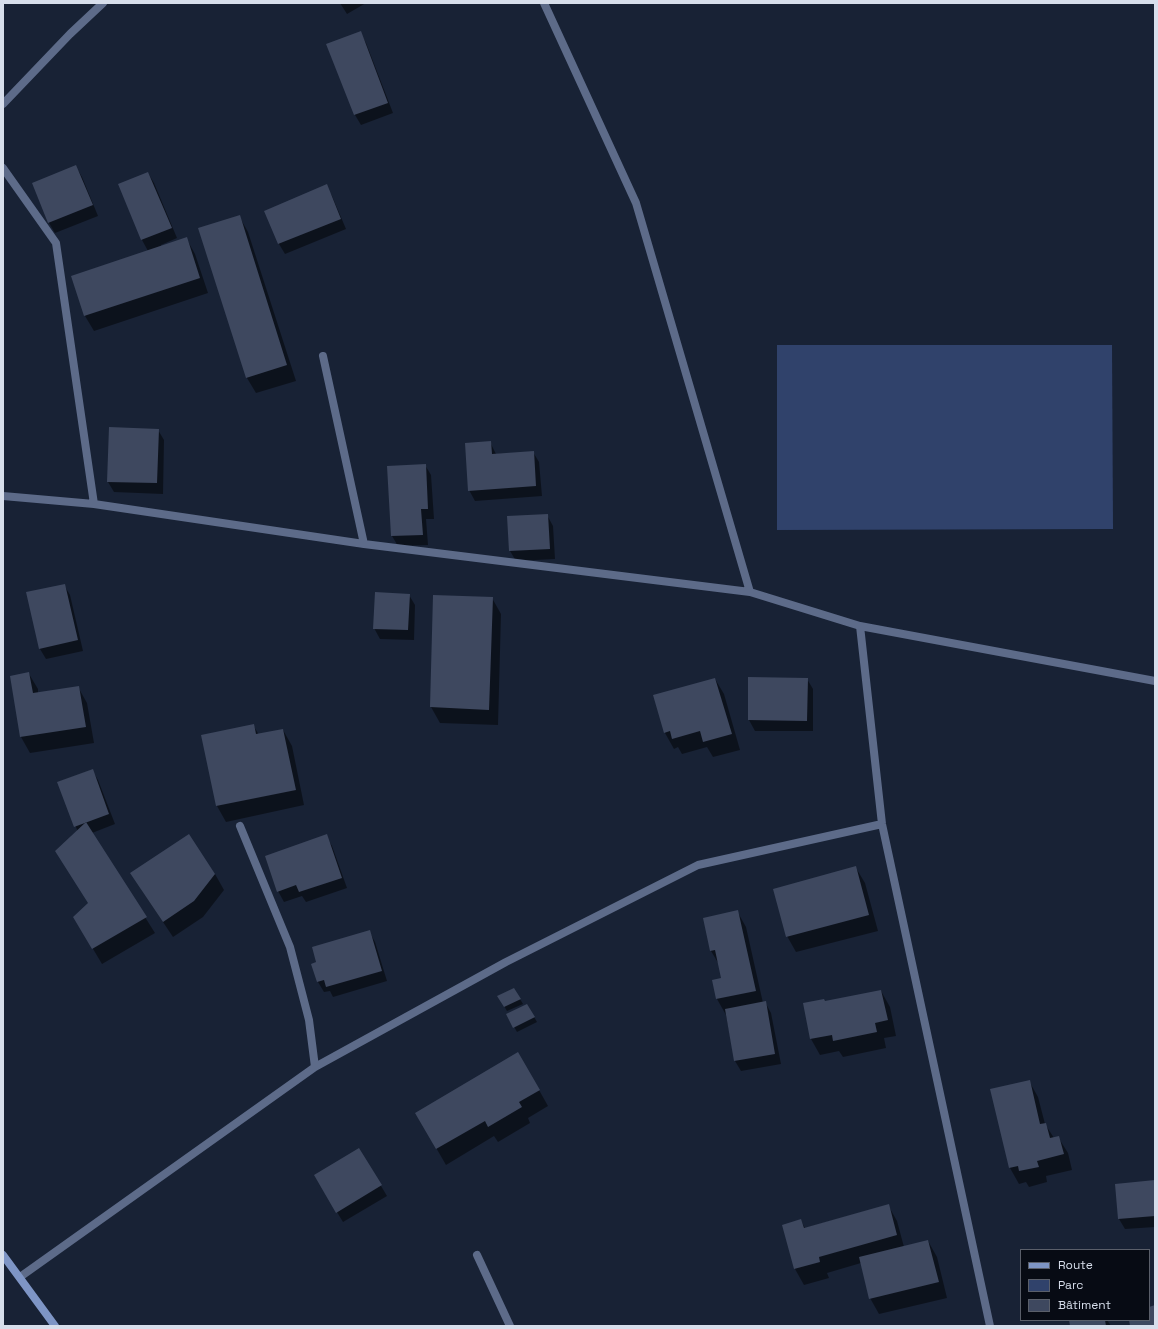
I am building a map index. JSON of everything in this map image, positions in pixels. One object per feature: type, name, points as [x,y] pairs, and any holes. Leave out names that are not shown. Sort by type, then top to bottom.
[{"type":"main road","points":[[3,1255],[55,1326]]},
{"type":"street","points":[[3,104],[70,34],[103,3]]},
{"type":"street","points":[[544,3],[636,203],[750,592]]},
{"type":"street","points":[[3,168],[56,243],[94,504]]},
{"type":"street","points":[[323,356],[364,544]]},
{"type":"street","points":[[3,496],[94,504],[364,544],[750,592],[860,626],[1155,681]]},
{"type":"street","points":[[860,626],[882,824],[990,1326]]},
{"type":"street","points":[[20,1277],[315,1067],[506,962],[698,865],[882,824]]},
{"type":"street","points":[[240,826],[290,946],[309,1020],[315,1067]]},
{"type":"street","points":[[477,1255],[510,1326]]},
{"type":"green space","points":[[777,345],[1112,345],[1113,529],[777,530]]},
{"type":"building","points":[[361,31],[388,103],[354,115],[326,44]]},
{"type":"building","points":[[76,165],[93,205],[48,223],[32,183]]},
{"type":"building","points":[[148,172],[172,228],[141,240],[118,184]]},
{"type":"building","points":[[327,184],[341,219],[278,244],[264,211]]},
{"type":"building","points":[[240,215],[287,365],[246,378],[198,228]]},
{"type":"building","points":[[187,237],[200,278],[84,316],[71,276]]},
{"type":"building","points":[[109,427],[159,429],[157,483],[107,482]]},
{"type":"building","points":[[491,441],[492,454],[534,451],[536,486],[468,491],[465,443]]},
{"type":"building","points":[[426,464],[428,509],[421,509],[423,535],[391,536],[387,466]]},
{"type":"building","points":[[548,514],[550,549],[509,551],[507,516]]},
{"type":"building","points":[[65,584],[78,640],[39,649],[26,592]]},
{"type":"building","points":[[375,592],[410,594],[408,630],[373,629]]},
{"type":"building","points":[[433,595],[493,597],[489,710],[430,707]]},
{"type":"building","points":[[29,672],[33,693],[79,686],[86,727],[20,737],[10,676]]},
{"type":"building","points":[[748,677],[808,678],[807,721],[748,720]]},
{"type":"building","points":[[715,678],[732,734],[703,742],[700,731],[672,739],[670,731],[664,733],[653,695]]},
{"type":"building","points":[[254,724],[256,734],[283,729],[296,790],[216,806],[201,735]]},
{"type":"building","points":[[93,769],[109,814],[74,827],[57,782]]},
{"type":"building","points":[[86,822],[147,917],[92,949],[73,917],[88,903],[55,851]]},
{"type":"building","points":[[189,834],[215,874],[194,901],[163,922],[130,873]]},
{"type":"building","points":[[327,834],[342,878],[299,892],[296,885],[277,892],[265,856]]},
{"type":"building","points":[[856,866],[869,915],[786,937],[773,889]]},
{"type":"building","points":[[738,910],[756,991],[716,999],[712,980],[721,978],[715,950],[710,951],[703,918]]},
{"type":"building","points":[[370,930],[382,971],[326,987],[324,980],[317,982],[311,964],[316,962],[312,947]]},
{"type":"building","points":[[514,988],[521,999],[504,1007],[497,996]]},
{"type":"building","points":[[881,990],[888,1020],[875,1023],[877,1032],[833,1041],[832,1035],[810,1039],[803,1003],[824,999],[825,1001]]},
{"type":"building","points":[[766,1001],[775,1054],[734,1061],[725,1009]]},
{"type":"building","points":[[527,1004],[535,1017],[513,1028],[506,1014]]},
{"type":"building","points":[[518,1052],[540,1090],[519,1102],[522,1107],[488,1127],[485,1121],[436,1149],[415,1113]]},
{"type":"building","points":[[1030,1080],[1040,1124],[1046,1123],[1050,1138],[1059,1136],[1064,1154],[1037,1161],[1039,1167],[1019,1171],[1018,1166],[1009,1168],[990,1089]]},
{"type":"building","points":[[359,1148],[382,1185],[336,1213],[314,1175]]},
{"type":"building","points":[[1155,1180],[1155,1216],[1118,1219],[1115,1184]]},
{"type":"building","points":[[889,1204],[897,1235],[819,1257],[820,1262],[794,1269],[782,1225],[801,1219],[804,1228]]},
{"type":"building","points":[[928,1240],[939,1282],[869,1299],[859,1257]]},
{"type":"building","points":[[1155,1305],[1155,1326],[1130,1326],[1129,1321],[1150,1321],[1150,1307]]},
{"type":"building","points":[[1069,1321],[1105,1321],[1106,1326],[1070,1326]]}]
